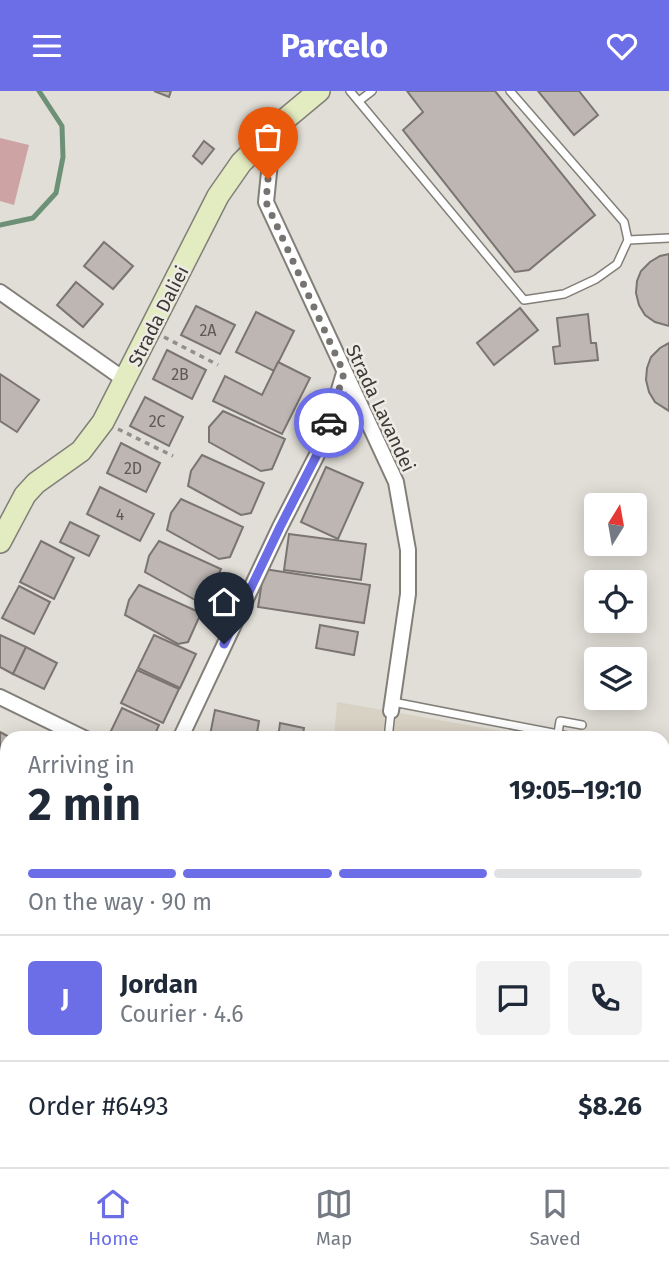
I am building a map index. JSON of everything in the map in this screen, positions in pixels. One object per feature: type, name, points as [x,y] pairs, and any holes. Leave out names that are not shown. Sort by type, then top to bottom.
[{"type":"street","name":"Strada Daliei","points":[[0,542],[25,495],[36,483],[81,451],[103,422],[218,196],[241,163],[318,91]]},
{"type":"street","name":"Strada Lavandei","points":[[273,133],[266,202],[396,482],[408,550],[408,594],[392,706]]},
{"type":"street","points":[[0,292],[125,380]]},
{"type":"street","points":[[184,731],[280,527],[323,443],[344,373]]},
{"type":"street","points":[[0,697],[70,731]]},
{"type":"lane","points":[[350,91],[524,300],[564,294],[596,279],[617,264],[628,240],[624,222],[510,91]]},
{"type":"lane","points":[[359,101],[372,91]]},
{"type":"lane","points":[[628,240],[669,238]]},
{"type":"lane","points":[[389,731],[392,706],[530,731]]},
{"type":"lane","points":[[558,731],[560,721],[582,726]]},
{"type":"path","points":[[150,330],[218,365]]},
{"type":"path","points":[[103,422],[173,456]]},
{"type":"shaded area","points":[[0,138],[29,145],[14,205],[0,201]]},
{"type":"shaded area","points":[[337,702],[502,731],[335,731]]},
{"type":"building","points":[[154,91],[171,91],[169,97]]},
{"type":"building","points":[[407,91],[495,91],[595,215],[529,270],[515,272],[403,130],[423,112]]},
{"type":"building","points":[[538,91],[579,91],[598,115],[574,135]]},
{"type":"building","points":[[204,141],[214,149],[202,164],[193,156]]},
{"type":"building","points":[[104,242],[133,266],[113,289],[84,266]]},
{"type":"building","points":[[669,254],[669,326],[655,322],[645,315],[636,293],[641,271],[650,262]]},
{"type":"building","points":[[76,282],[103,304],[83,327],[57,305]]},
{"type":"building","points":[[196,306],[235,325],[220,354],[181,335]]},
{"type":"building","points":[[520,308],[538,330],[494,365],[477,343]]},
{"type":"building","points":[[256,312],[294,331],[274,371],[236,352]]},
{"type":"building","points":[[588,314],[591,343],[596,343],[598,360],[555,364],[553,347],[560,346],[557,318]]},
{"type":"building","points":[[669,343],[669,411],[655,402],[646,380],[651,357]]},
{"type":"building","points":[[167,350],[206,370],[192,399],[153,379]]},
{"type":"building","points":[[278,362],[310,378],[282,434],[213,401],[225,376],[262,395]]},
{"type":"building","points":[[0,374],[39,400],[17,432],[0,421]]},
{"type":"building","points":[[145,397],[183,417],[169,446],[130,426]]},
{"type":"building","points":[[223,411],[285,439],[272,469],[261,471],[209,442],[209,427]]},
{"type":"building","points":[[121,443],[160,463],[146,492],[107,473]]},
{"type":"building","points":[[202,455],[264,483],[251,513],[241,515],[188,486],[191,471]]},
{"type":"building","points":[[326,467],[363,483],[338,539],[301,522]]},
{"type":"building","points":[[100,487],[154,514],[140,541],[87,514]]},
{"type":"building","points":[[181,499],[243,527],[230,557],[219,559],[167,530],[171,513]]},
{"type":"building","points":[[70,522],[99,536],[89,556],[60,542]]},
{"type":"building","points":[[289,534],[366,544],[361,580],[284,570]]},
{"type":"building","points":[[41,541],[74,558],[54,599],[20,582]]},
{"type":"building","points":[[159,541],[221,569],[208,599],[197,601],[145,572],[149,556]]},
{"type":"building","points":[[264,569],[370,585],[364,623],[258,607]]},
{"type":"building","points":[[139,585],[201,613],[188,642],[178,644],[125,615],[129,600]]},
{"type":"building","points":[[19,586],[50,602],[34,634],[2,618]]},
{"type":"building","points":[[320,625],[358,632],[354,655],[316,648]]},
{"type":"building","points":[[0,635],[26,647],[13,674],[0,667]]},
{"type":"building","points":[[154,635],[196,654],[180,688],[138,668]]},
{"type":"building","points":[[26,647],[57,663],[44,689],[13,674]]},
{"type":"building","points":[[137,670],[179,689],[163,723],[121,703]]},
{"type":"building","points":[[122,708],[159,725],[156,731],[111,731]]},
{"type":"building","points":[[215,710],[259,721],[257,731],[211,731]]},
{"type":"building","points":[[280,723],[304,728],[303,731],[279,731]]},
{"type":"waterway","points":[[0,225],[33,218],[56,193],[63,157],[62,126],[39,91]]},
{"type":"way so far","points":[[268,179],[266,202],[344,373],[329,423]]},
{"type":"route","points":[[224,644],[323,443],[329,423]]}]
